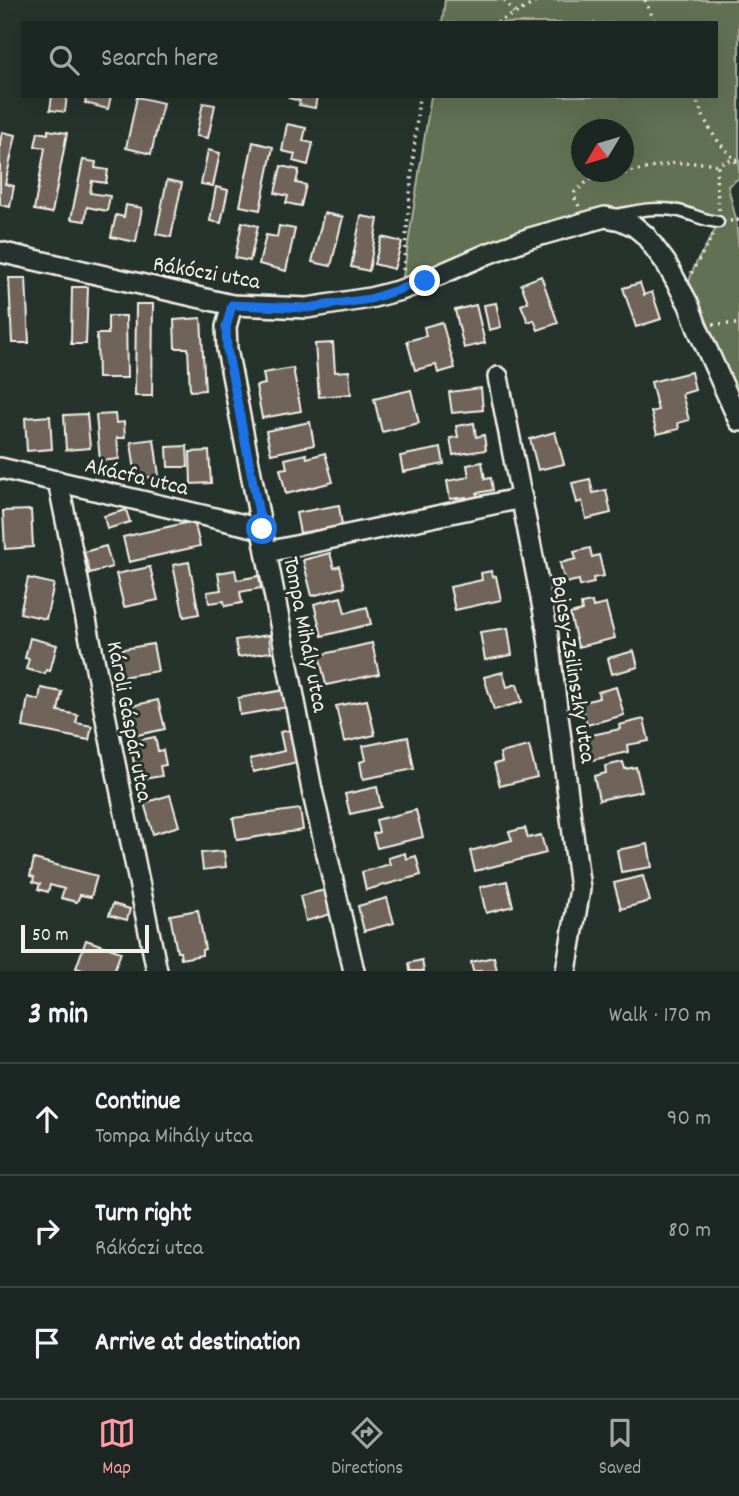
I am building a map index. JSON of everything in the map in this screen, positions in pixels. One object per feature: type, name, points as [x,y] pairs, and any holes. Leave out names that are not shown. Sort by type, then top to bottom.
[{"type":"street","name":"Rákóczi utca","points":[[0,252],[232,305],[307,308],[370,299],[401,290],[530,238],[605,217]]},
{"type":"street","points":[[605,217],[634,226],[645,235],[666,262],[689,305],[739,421]]},
{"type":"street","name":"Tompa Mihály utca","points":[[232,305],[226,327],[227,349],[312,790],[354,971]]},
{"type":"street","name":"Bajcsy-Zsilinszky utca","points":[[498,377],[547,629],[580,889],[566,971]]},
{"type":"street","name":"Akácfa utca","points":[[0,468],[262,529]]},
{"type":"street","name":"Károli Gáspár utca","points":[[58,481],[157,971]]},
{"type":"street","points":[[267,552],[522,498]]},
{"type":"lane","points":[[605,217],[659,208],[681,211],[718,222]]},
{"type":"path","points":[[505,0],[514,13]]},
{"type":"path","points":[[500,21],[540,0]]},
{"type":"path","points":[[645,0],[654,21]]},
{"type":"path","points":[[401,290],[419,98]]},
{"type":"path","points":[[696,98],[708,128],[724,149],[737,160],[739,167]]},
{"type":"path","points":[[585,222],[574,195],[590,179],[674,163],[718,165],[737,160]]},
{"type":"path","points":[[689,305],[688,280],[718,222],[718,165]]},
{"type":"path","points":[[697,327],[739,324]]},
{"type":"green space","points":[[445,0],[739,0],[739,178],[728,186],[736,220],[739,250],[739,421],[688,291],[692,273],[718,223],[692,214],[641,210],[401,290],[431,98],[718,98],[718,21],[442,21]]},
{"type":"building","points":[[52,98],[67,98],[65,112],[50,110]]},
{"type":"building","points":[[86,98],[111,98],[108,109],[85,103]]},
{"type":"building","points":[[137,98],[163,103],[151,154],[126,148]]},
{"type":"building","points":[[289,98],[317,98],[315,108],[299,105],[300,101]]},
{"type":"building","points":[[203,103],[215,105],[208,138],[196,136]]},
{"type":"building","points":[[287,124],[306,128],[303,141],[313,143],[308,165],[293,161],[295,154],[282,151]]},
{"type":"building","points":[[48,130],[67,133],[52,213],[34,210],[45,148],[35,146],[38,132],[48,134]]},
{"type":"building","points":[[2,132],[16,135],[5,184],[14,186],[10,207],[0,205]]},
{"type":"building","points":[[253,142],[273,147],[260,210],[240,206]]},
{"type":"building","points":[[208,150],[220,153],[213,186],[201,184]]},
{"type":"building","points":[[83,160],[96,162],[95,168],[108,170],[106,183],[92,181],[90,193],[110,196],[107,211],[87,207],[85,221],[71,219]]},
{"type":"building","points":[[281,166],[299,170],[296,183],[306,185],[301,206],[286,203],[288,196],[275,193]]},
{"type":"building","points":[[167,180],[182,183],[171,237],[156,234]]},
{"type":"building","points":[[216,187],[228,190],[221,223],[210,221]]},
{"type":"building","points":[[126,205],[142,208],[136,242],[111,237],[116,215],[124,217]]},
{"type":"building","points":[[324,213],[343,217],[331,266],[312,262]]},
{"type":"building","points":[[361,216],[378,219],[369,271],[351,267]]},
{"type":"building","points":[[242,222],[258,226],[250,261],[235,258]]},
{"type":"building","points":[[279,226],[295,229],[286,271],[259,264],[266,235],[277,237]]},
{"type":"building","points":[[382,237],[402,242],[394,269],[374,264]]},
{"type":"building","points":[[541,276],[558,323],[538,330],[534,320],[528,322],[521,305],[528,302],[521,284]]},
{"type":"building","points":[[9,278],[26,278],[29,343],[12,343]]},
{"type":"building","points":[[640,283],[644,295],[652,292],[661,319],[636,327],[623,288]]},
{"type":"building","points":[[72,287],[88,287],[86,344],[71,344]]},
{"type":"building","points":[[496,303],[501,327],[489,330],[484,305]]},
{"type":"building","points":[[136,304],[153,304],[152,396],[135,396]]},
{"type":"building","points":[[476,305],[485,343],[464,348],[455,310]]},
{"type":"building","points":[[108,316],[126,316],[127,378],[98,378],[97,334],[108,334]]},
{"type":"building","points":[[201,318],[205,390],[190,391],[188,348],[175,348],[174,320]]},
{"type":"building","points":[[442,322],[455,368],[438,373],[436,365],[415,370],[407,341],[426,336],[424,327]]},
{"type":"building","points":[[333,343],[335,372],[349,371],[351,394],[319,397],[315,344]]},
{"type":"building","points":[[293,368],[301,411],[262,418],[256,386],[265,384],[263,373]]},
{"type":"building","points":[[691,372],[695,390],[682,394],[689,420],[678,423],[679,429],[657,434],[651,412],[658,410],[651,382]]},
{"type":"building","points":[[481,388],[483,410],[452,413],[449,392]]},
{"type":"building","points":[[411,390],[419,423],[382,432],[374,399]]},
{"type":"building","points":[[87,414],[90,448],[66,450],[64,415]]},
{"type":"building","points":[[115,414],[116,423],[124,422],[125,438],[117,438],[119,459],[100,461],[96,415]]},
{"type":"building","points":[[50,416],[52,449],[27,451],[25,418]]},
{"type":"building","points":[[310,422],[314,445],[271,454],[266,431]]},
{"type":"building","points":[[474,423],[476,437],[484,435],[486,450],[453,455],[450,438],[458,437],[456,426]]},
{"type":"building","points":[[555,432],[564,464],[538,470],[530,439]]},
{"type":"building","points":[[154,439],[159,476],[136,479],[131,442]]},
{"type":"building","points":[[187,446],[188,467],[168,467],[167,447]]},
{"type":"building","points":[[441,448],[444,464],[403,472],[400,456]]},
{"type":"building","points":[[209,451],[211,483],[191,484],[190,452]]},
{"type":"building","points":[[325,453],[333,482],[286,494],[280,469],[287,468],[285,459],[306,454],[307,458]]},
{"type":"building","points":[[482,462],[485,479],[491,478],[493,490],[477,493],[479,504],[468,506],[466,497],[450,499],[447,481],[469,477],[467,465]]},
{"type":"building","points":[[590,479],[593,493],[606,490],[611,513],[586,519],[582,501],[577,503],[572,483]]},
{"type":"building","points":[[339,505],[342,526],[300,533],[296,513]]},
{"type":"building","points":[[31,510],[33,547],[5,549],[3,511]]},
{"type":"building","points":[[126,510],[130,522],[107,529],[104,516]]},
{"type":"building","points":[[194,521],[200,546],[129,562],[123,537]]},
{"type":"building","points":[[106,546],[112,567],[90,573],[84,552]]},
{"type":"building","points":[[590,548],[592,557],[599,555],[604,576],[593,578],[594,583],[580,586],[579,580],[565,583],[560,563],[576,559],[574,552]]},
{"type":"building","points":[[330,553],[334,568],[340,566],[345,587],[312,596],[303,560]]},
{"type":"building","points":[[189,562],[199,614],[184,617],[173,565]]},
{"type":"building","points":[[150,567],[158,600],[124,607],[116,574]]},
{"type":"building","points":[[235,570],[237,580],[259,576],[261,588],[240,592],[242,603],[225,606],[224,601],[209,603],[207,592],[221,590],[218,573]]},
{"type":"building","points":[[491,571],[492,577],[496,576],[501,600],[455,610],[450,587],[482,580],[481,573]]},
{"type":"building","points":[[28,578],[54,584],[46,619],[20,613]]},
{"type":"building","points":[[341,597],[345,613],[367,607],[371,624],[322,636],[314,604]]},
{"type":"building","points":[[592,602],[593,607],[606,604],[615,638],[578,647],[570,614],[582,611],[581,604]]},
{"type":"building","points":[[508,628],[512,655],[485,660],[480,632]]},
{"type":"building","points":[[269,635],[271,652],[238,657],[235,640]]},
{"type":"building","points":[[30,638],[57,645],[50,671],[46,670],[45,674],[26,669],[29,659],[25,658]]},
{"type":"building","points":[[372,643],[379,674],[326,685],[319,655]]},
{"type":"building","points":[[153,644],[158,671],[121,677],[117,650]]},
{"type":"building","points":[[634,651],[638,667],[612,674],[608,658]]},
{"type":"building","points":[[503,672],[507,687],[517,684],[522,702],[494,710],[484,677]]},
{"type":"building","points":[[616,687],[624,715],[587,725],[581,703],[599,698],[598,692]]},
{"type":"building","points":[[41,688],[62,692],[58,711],[78,715],[76,723],[92,726],[89,740],[23,727],[28,697],[39,700]]},
{"type":"building","points":[[285,690],[288,707],[240,715],[238,698]]},
{"type":"building","points":[[158,700],[165,729],[133,736],[127,707]]},
{"type":"building","points":[[367,700],[375,735],[344,742],[336,706]]},
{"type":"building","points":[[644,719],[649,741],[627,745],[628,752],[592,760],[587,736],[620,729],[619,725]]},
{"type":"building","points":[[295,729],[302,761],[253,772],[250,759],[284,751],[280,732]]},
{"type":"building","points":[[155,737],[158,751],[163,750],[166,765],[160,766],[162,776],[137,780],[130,742]]},
{"type":"building","points":[[408,737],[414,769],[363,779],[360,762],[366,760],[363,746]]},
{"type":"building","points":[[529,746],[537,777],[500,786],[494,764],[502,762],[500,753]]},
{"type":"building","points":[[623,762],[625,769],[636,767],[642,791],[599,800],[594,776],[606,773],[605,766]]},
{"type":"building","points":[[377,787],[381,807],[350,814],[345,794]]},
{"type":"building","points":[[170,795],[179,826],[153,834],[144,803]]},
{"type":"building","points":[[300,809],[303,830],[237,840],[233,818]]},
{"type":"building","points":[[416,810],[423,837],[377,848],[373,834],[379,832],[376,820]]},
{"type":"building","points":[[525,828],[528,838],[541,835],[546,853],[475,871],[470,851],[512,840],[509,832]]},
{"type":"building","points":[[648,844],[652,867],[621,872],[617,850]]},
{"type":"building","points":[[224,851],[226,867],[203,870],[201,853]]},
{"type":"building","points":[[405,853],[406,859],[416,856],[421,875],[366,890],[362,872],[390,864],[388,858]]},
{"type":"building","points":[[34,859],[97,876],[91,897],[80,895],[77,902],[61,898],[64,889],[50,885],[48,892],[38,889],[40,884],[33,882],[34,877],[30,876]]},
{"type":"building","points":[[643,876],[650,901],[621,909],[614,883]]},
{"type":"building","points":[[507,881],[513,906],[486,913],[480,887]]},
{"type":"building","points":[[325,890],[331,914],[306,921],[300,896]]},
{"type":"building","points":[[387,898],[394,923],[364,931],[358,906]]},
{"type":"building","points":[[113,904],[130,909],[127,920],[109,915]]},
{"type":"building","points":[[198,910],[205,949],[202,950],[202,955],[181,959],[180,952],[177,952],[170,915]]},
{"type":"building","points":[[86,940],[121,952],[114,971],[86,971],[76,968]]},
{"type":"building","points":[[494,957],[497,971],[473,971],[471,962]]},
{"type":"building","points":[[422,960],[424,971],[410,971],[409,963]]},
{"type":"route","points":[[262,529],[227,349],[226,327],[232,305],[307,308],[370,299],[425,281]]}]
